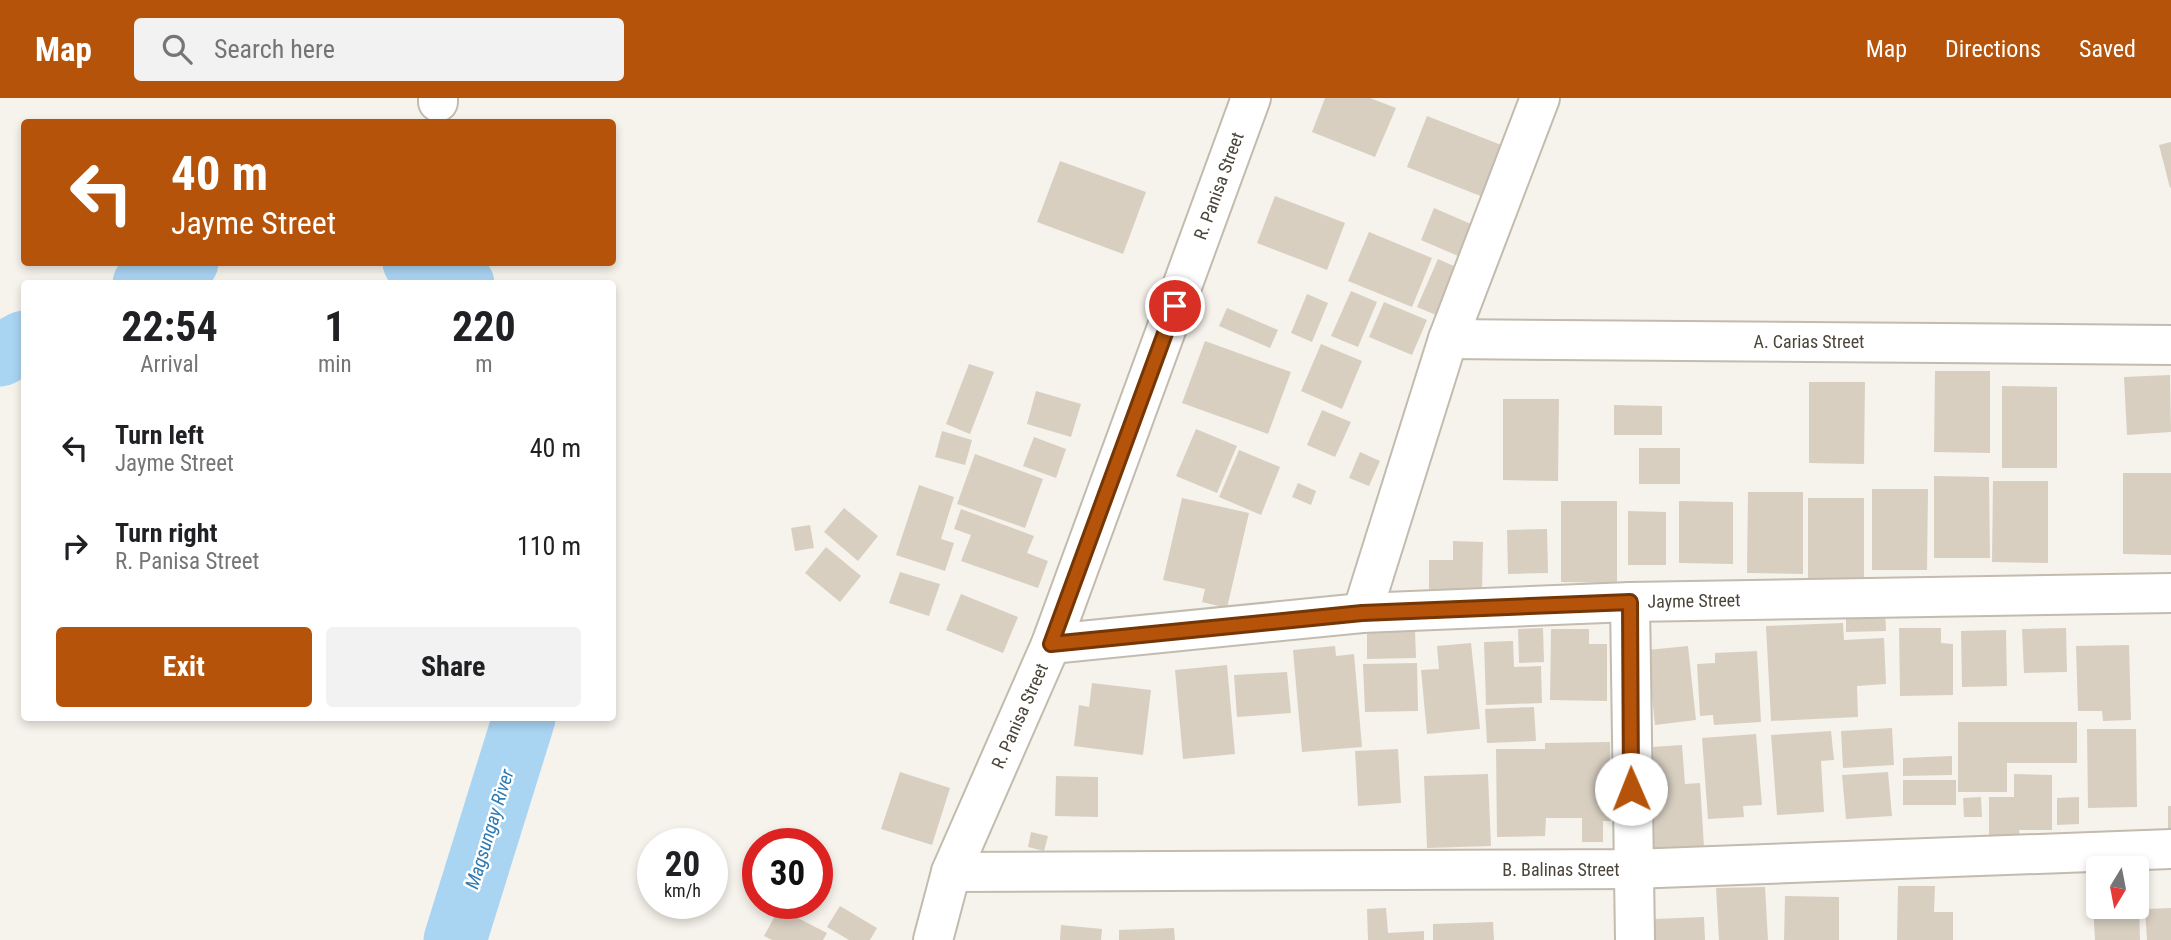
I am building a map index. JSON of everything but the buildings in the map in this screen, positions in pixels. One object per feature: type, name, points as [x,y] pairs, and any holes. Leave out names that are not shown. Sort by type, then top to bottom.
[{"type":"street","name":"R. Panisa Street","points":[[933,940],[951,872],[1051,644],[1251,98]]},
{"type":"street","points":[[1362,613],[1448,339],[1540,98]]},
{"type":"street","name":"A. Carias Street","points":[[1448,339],[2171,345]]},
{"type":"street","name":"Jayme Street","points":[[1051,644],[1362,613],[1630,602],[2171,593]]},
{"type":"street","points":[[1630,602],[1635,940]]},
{"type":"street","name":"B. Balinas Street","points":[[951,872],[1632,869],[2171,849]]},
{"type":"waterway","name":"Magsungay River","points":[[152,280],[179,266]]},
{"type":"waterway","name":"Magsungay River","points":[[423,266],[454,280]]},
{"type":"waterway","name":"Magsungay River","points":[[0,355],[21,344]]},
{"type":"waterway","name":"Magsungay River","points":[[455,940],[523,721]]},
{"type":"route","points":[[1175,306],[1051,644],[1362,613],[1630,602],[1631,789]]}]
